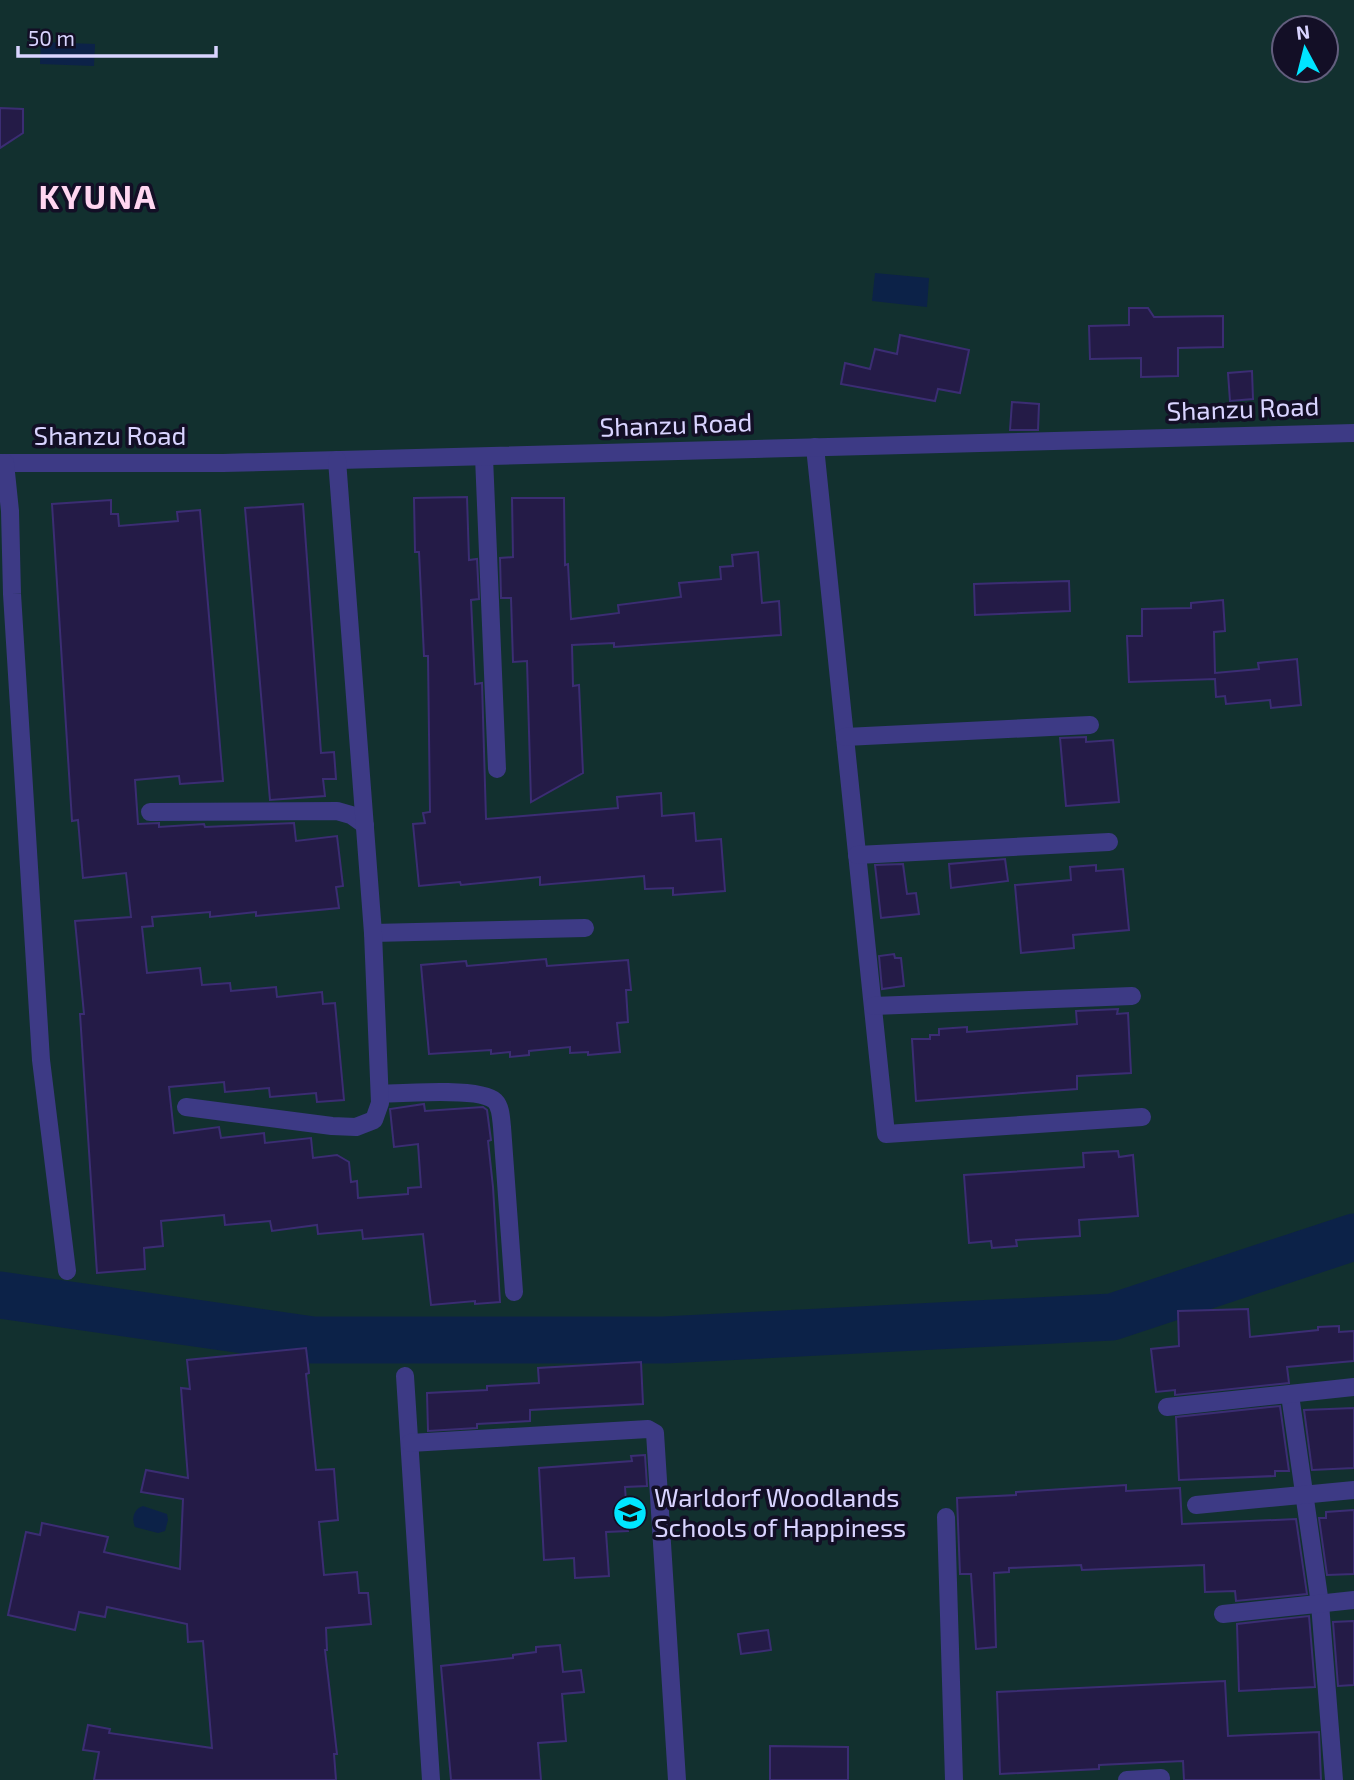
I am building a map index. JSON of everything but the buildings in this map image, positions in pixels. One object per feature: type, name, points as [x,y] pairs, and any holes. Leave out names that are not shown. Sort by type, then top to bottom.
[{"type":"street","name":"Shanzu Road","points":[[2,463],[484,457],[1354,433]]},
{"type":"street","points":[[814,447],[886,1134],[1142,1117]]},
{"type":"street","points":[[484,457],[497,769]]},
{"type":"street","points":[[186,1107],[332,1126],[356,1127],[374,1120],[380,1094],[373,933],[337,460]]},
{"type":"street","points":[[2,463],[10,511],[13,607],[41,1060],[67,1271]]},
{"type":"street","points":[[845,737],[1090,725]]},
{"type":"street","points":[[150,812],[337,811],[351,815],[365,825]]},
{"type":"street","points":[[857,855],[1109,842]]},
{"type":"street","points":[[373,933],[584,928]]},
{"type":"street","points":[[873,1006],[1132,996]]},
{"type":"street","points":[[380,1094],[454,1092],[478,1094],[494,1099],[498,1105],[503,1138],[514,1292]]},
{"type":"street","points":[[405,1376],[431,1780]]},
{"type":"street","points":[[1167,1406],[1354,1387]]},
{"type":"street","points":[[1290,1395],[1320,1604],[1334,1780]]},
{"type":"street","points":[[410,1443],[648,1429],[655,1433],[677,1780]]},
{"type":"street","points":[[1196,1505],[1354,1490]]},
{"type":"street","points":[[946,1517],[954,1780]]},
{"type":"street","points":[[1223,1614],[1354,1601]]},
{"type":"street","points":[[1127,1780],[1161,1778]]},
{"type":"green space","points":[[0,0],[1354,0],[1354,1780],[0,1780]]},
{"type":"water","points":[[41,42],[95,44],[94,66],[40,64]]},
{"type":"water","points":[[875,273],[929,278],[927,307],[872,301]]},
{"type":"water","points":[[143,1506],[167,1514],[165,1531],[158,1533],[135,1527],[134,1514]]},
{"type":"waterway","points":[[0,1295],[313,1340],[664,1340],[1112,1317],[1354,1237]]},
{"type":"place","name":"Warldorf Woodlands Schools of Happiness","points":[[630,1513]]},
{"type":"district","name":"KYUNA","points":[[98,197]]}]
